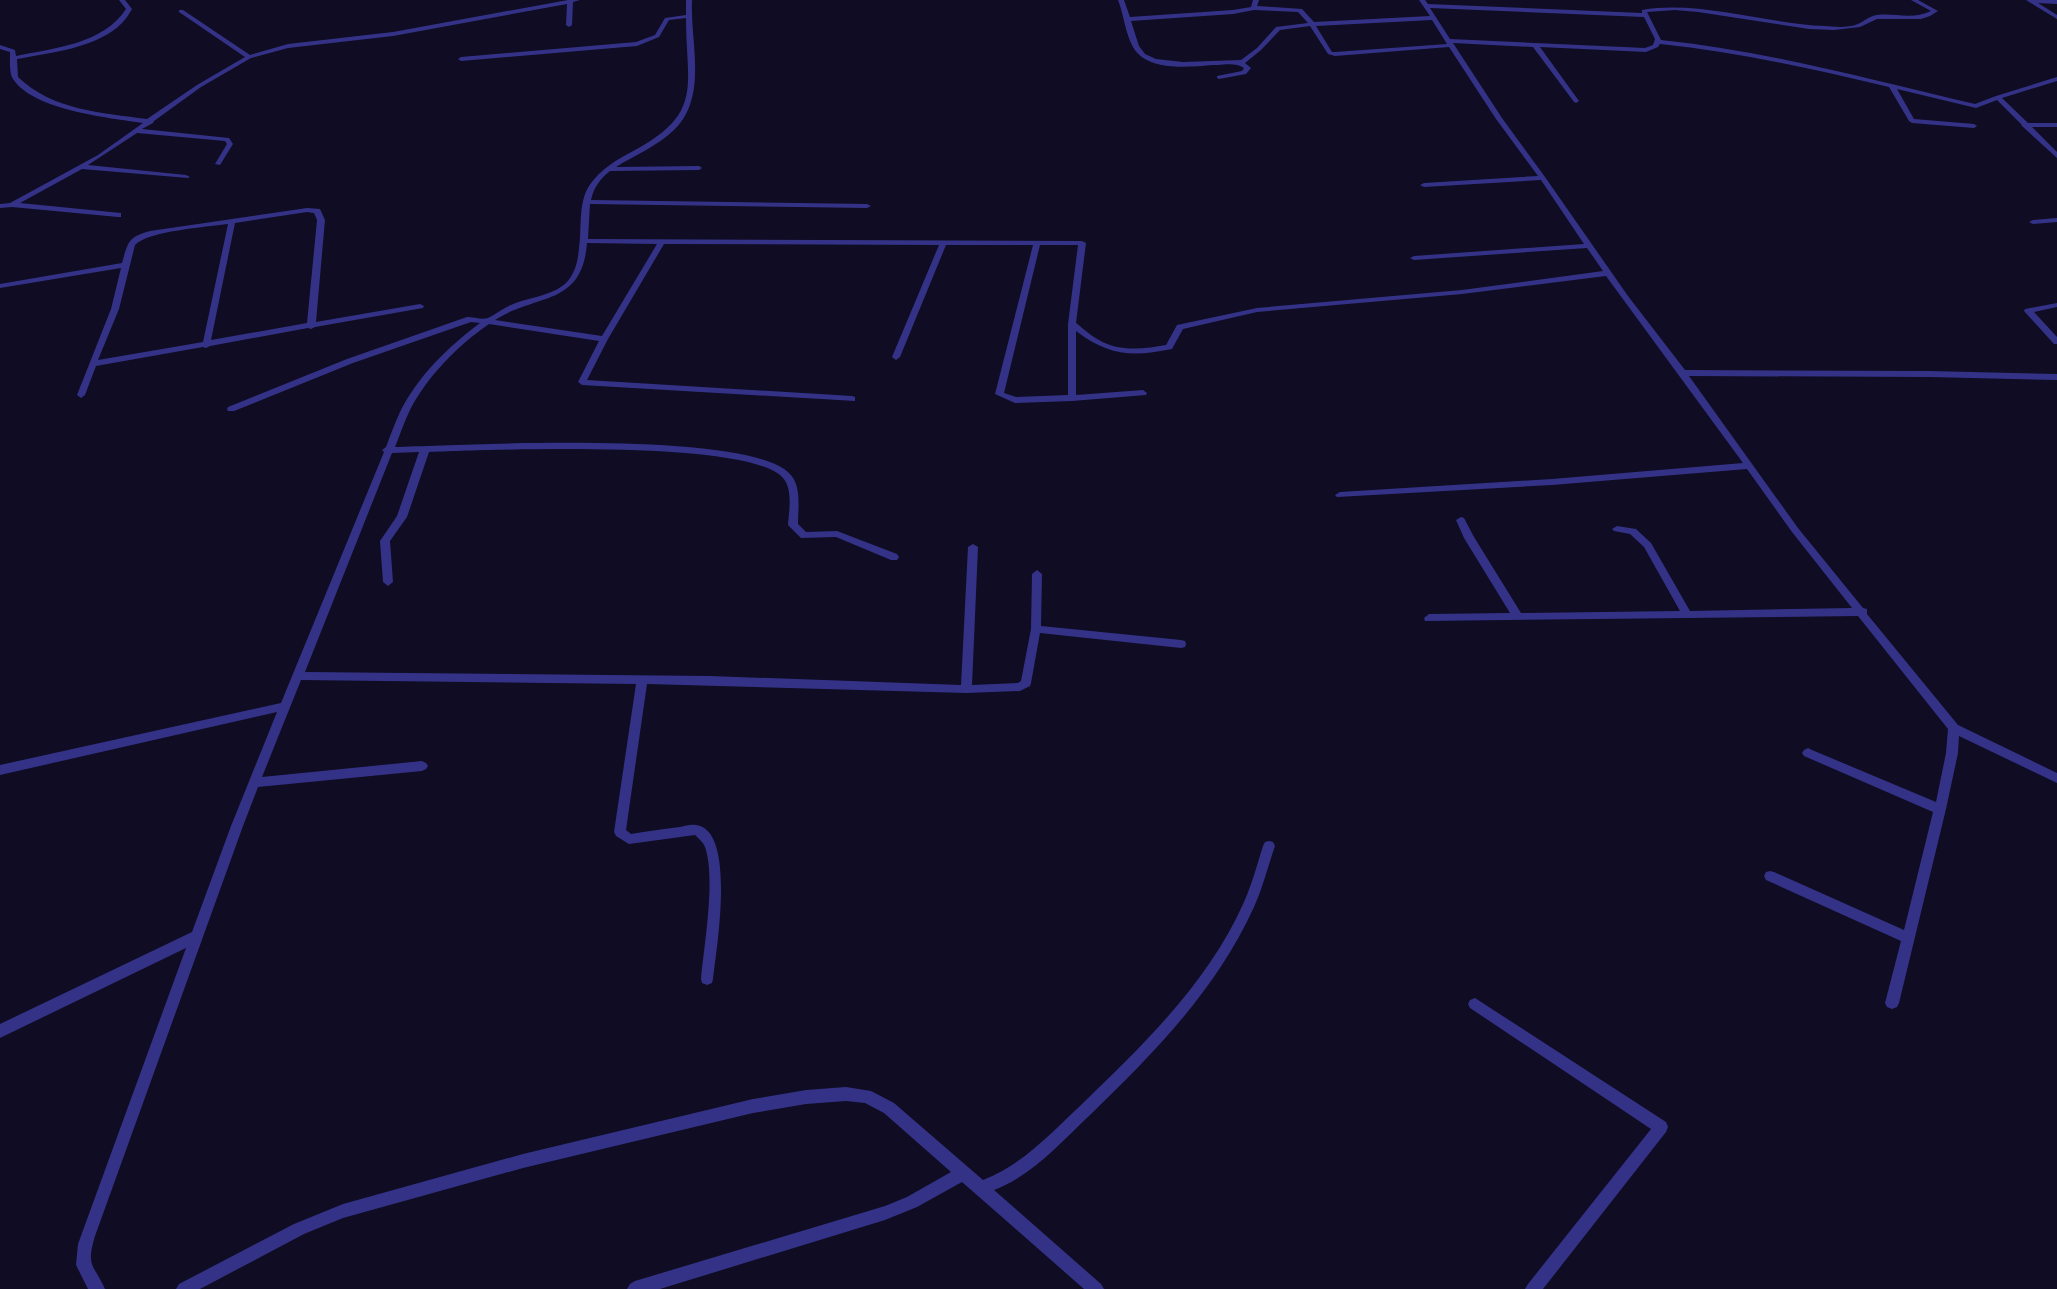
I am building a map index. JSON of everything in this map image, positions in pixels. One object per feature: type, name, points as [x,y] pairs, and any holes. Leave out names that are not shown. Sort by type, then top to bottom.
[{"type":"street","points":[[13,58],[59,48],[102,34],[126,15],[129,9],[122,0]]},
{"type":"street","points":[[94,1288],[83,1272],[83,1252],[195,937],[297,676],[340,577],[387,450],[416,392],[446,358],[483,323],[512,307],[559,290],[570,283],[582,257],[591,188],[608,169],[651,144],[681,117],[690,90],[689,0]]},
{"type":"street","points":[[1121,0],[1136,46],[1150,60],[1166,64],[1241,63],[1248,68],[1247,72],[1219,77]]},
{"type":"street","points":[[1254,8],[1256,0]]},
{"type":"street","points":[[1658,42],[1645,9],[1658,5],[1684,5],[1824,27],[1856,26],[1874,17],[1919,18],[1935,11],[1914,0]]},
{"type":"street","points":[[2029,0],[2057,2]]},
{"type":"street","points":[[2029,0],[2057,18]]},
{"type":"street","points":[[0,213],[82,167],[151,122],[199,86],[249,57],[288,46],[393,34],[574,1],[569,25]]},
{"type":"street","points":[[1423,3],[1646,15]]},
{"type":"street","points":[[1423,3],[1499,119],[1748,466],[1795,530],[1954,728],[2057,778]]},
{"type":"street","points":[[1128,19],[1233,12],[1254,8],[1300,10],[1332,54],[1450,43],[1646,50],[1653,48],[1658,42]]},
{"type":"street","points":[[181,11],[249,57]]},
{"type":"street","points":[[461,59],[637,44],[657,36],[667,19],[688,16]]},
{"type":"street","points":[[1241,63],[1259,49],[1278,28],[1290,24],[1433,19]]},
{"type":"street","points":[[1658,42],[1746,53],[1976,106],[2057,79]]},
{"type":"street","points":[[1536,46],[1576,101]]},
{"type":"street","points":[[0,47],[10,48],[15,77],[20,84],[50,100],[84,111],[151,122]]},
{"type":"street","points":[[1891,85],[1912,121],[1974,126]]},
{"type":"street","points":[[1998,97],[2057,156]]},
{"type":"street","points":[[2024,125],[2057,125]]},
{"type":"street","points":[[138,131],[225,138],[230,144],[218,164]]},
{"type":"street","points":[[82,167],[186,177]]},
{"type":"street","points":[[608,169],[699,168]]},
{"type":"street","points":[[1424,185],[1543,178]]},
{"type":"street","points":[[588,202],[867,206]]},
{"type":"street","points":[[0,206],[118,215]]},
{"type":"street","points":[[81,395],[115,309],[131,244],[138,237],[307,210],[320,214],[311,327]]},
{"type":"street","points":[[2034,222],[2057,219]]},
{"type":"street","points":[[206,346],[232,222]]},
{"type":"street","points":[[583,240],[1082,243],[1072,324],[1072,398]]},
{"type":"street","points":[[662,241],[582,382],[852,399]]},
{"type":"street","points":[[896,357],[943,243]]},
{"type":"street","points":[[1037,243],[999,394],[1015,400],[1143,393]]},
{"type":"street","points":[[1414,258],[1590,246]]},
{"type":"street","points":[[0,286],[127,265]]},
{"type":"street","points":[[1072,324],[1106,347],[1158,350],[1168,347],[1180,327],[1258,310],[1476,290],[1608,274]]},
{"type":"street","points":[[2057,305],[2028,311],[2057,342]]},
{"type":"street","points":[[92,364],[421,306]]},
{"type":"street","points":[[230,409],[350,360],[442,327],[470,320],[604,339]]},
{"type":"street","points":[[1681,373],[2057,377]]},
{"type":"street","points":[[387,450],[584,445],[716,454],[764,461],[784,472],[790,480],[794,493],[793,525],[804,536],[837,534],[894,557]]},
{"type":"street","points":[[388,583],[385,541],[402,517],[425,449]]},
{"type":"street","points":[[1339,495],[1748,466]]},
{"type":"street","points":[[1461,520],[1469,538],[1518,617]]},
{"type":"street","points":[[1617,529],[1633,531],[1648,545],[1686,613]]},
{"type":"street","points":[[966,690],[973,547]]},
{"type":"street","points":[[297,676],[642,679],[966,690],[1024,686],[1036,629],[1037,574]]},
{"type":"street","points":[[1429,618],[1863,612]]},
{"type":"street","points":[[1036,629],[1181,644]]},
{"type":"street","points":[[642,679],[620,832],[629,839],[696,830],[707,838],[712,855],[713,899],[707,979]]},
{"type":"street","points":[[0,770],[286,706]]},
{"type":"street","points":[[1892,1003],[1940,809],[1952,753],[1954,728]]},
{"type":"street","points":[[1808,753],[1940,809]]},
{"type":"street","points":[[254,783],[422,766]]},
{"type":"street","points":[[981,1188],[1011,1176],[1035,1158],[1145,1052],[1205,979],[1237,929],[1249,906],[1269,846]]},
{"type":"street","points":[[1770,876],[1908,938]]},
{"type":"street","points":[[0,1031],[195,937]]},
{"type":"street","points":[[1475,1004],[1661,1127],[1533,1289]]},
{"type":"street","points":[[184,1289],[299,1229],[394,1195],[728,1112],[806,1097],[846,1094],[866,1096],[879,1101],[1096,1289]]},
{"type":"street","points":[[635,1289],[885,1213],[912,1202],[963,1173]]}]
